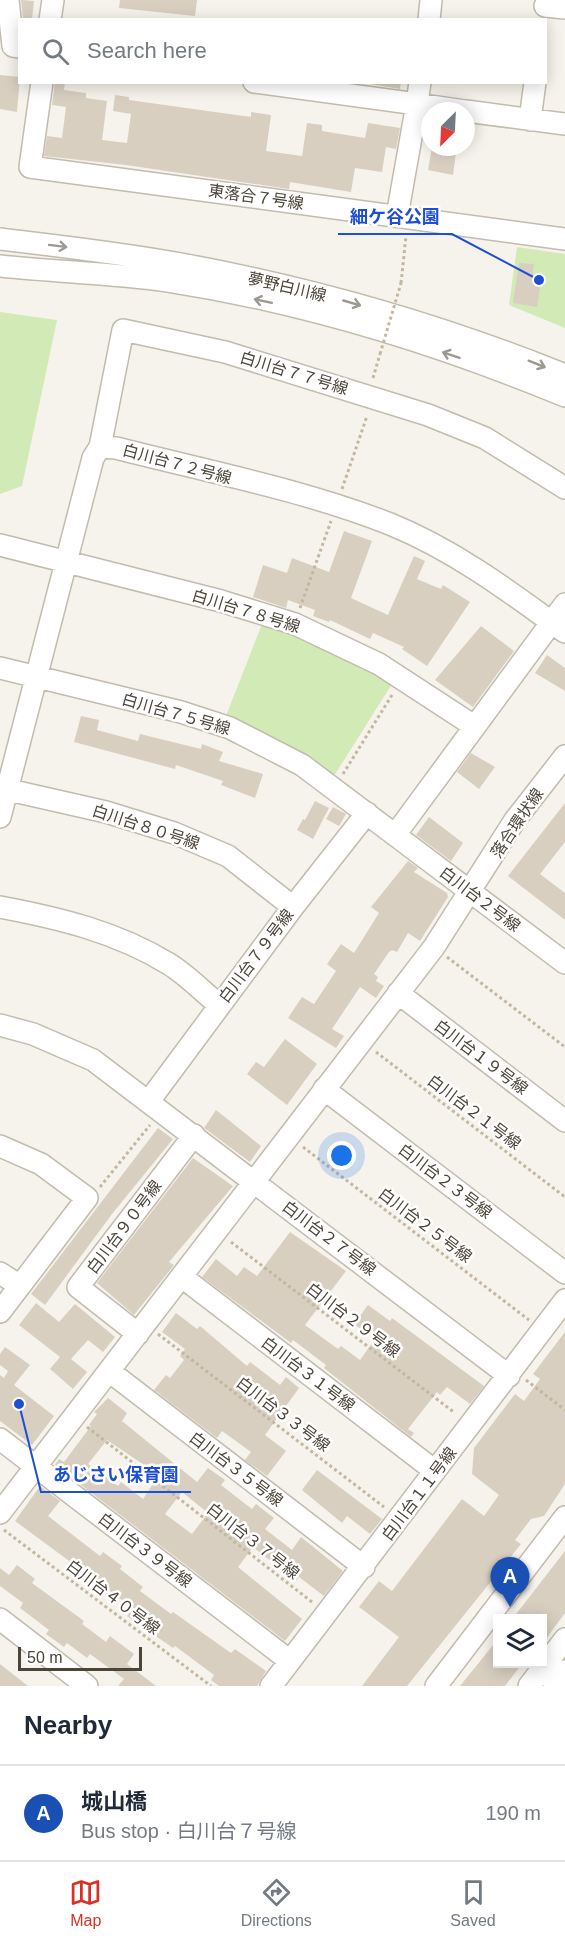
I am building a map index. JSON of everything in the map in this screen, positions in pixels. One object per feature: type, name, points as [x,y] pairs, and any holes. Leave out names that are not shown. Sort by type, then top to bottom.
[{"type":"street","points":[[9,0],[13,46],[18,47]]},
{"type":"street","points":[[50,18],[52,0]]},
{"type":"street","points":[[429,18],[431,0]]},
{"type":"street","name":"東落合７号線","points":[[42,84],[30,167],[565,239]]},
{"type":"street","points":[[269,84],[421,105]]},
{"type":"street","points":[[397,216],[420,84]]},
{"type":"street","points":[[530,120],[535,84]]},
{"type":"street","points":[[475,112],[565,124]]},
{"type":"street","name":"夢野白川線","points":[[0,238],[180,264],[319,294],[440,329],[565,375]]},
{"type":"street","name":"夢野白川線","points":[[0,266],[169,282],[289,306],[375,330],[565,396]]},
{"type":"street","name":"白川台７７号線","points":[[100,447],[123,330],[225,352],[428,415],[484,438],[565,488]]},
{"type":"street","name":"白川台７２号線","points":[[0,817],[4,789],[37,677],[93,458],[100,447],[116,448],[308,498],[390,524],[446,551],[493,579],[558,627]]},
{"type":"street","name":"白川台７８号線","points":[[0,545],[270,615],[341,645],[402,677],[474,726]]},
{"type":"street","points":[[395,835],[474,726],[558,627],[565,604]]},
{"type":"street","name":"白川台７５号線","points":[[0,668],[182,712],[230,728],[302,765],[367,813]]},
{"type":"street","name":"落合環状線","points":[[0,1513],[109,1371],[145,1331],[182,1277],[434,947],[515,820],[565,756]]},
{"type":"street","name":"白川台８０号線","points":[[4,789],[106,812],[196,842],[228,856],[286,901]]},
{"type":"street","name":"白川台２号線","points":[[367,813],[565,963]]},
{"type":"street","name":"白川台７９号線","points":[[149,1101],[212,1000],[286,901],[367,813]]},
{"type":"street","points":[[0,907],[54,917],[114,936],[171,965],[212,1000]]},
{"type":"street","name":"白川台１９号線","points":[[398,993],[565,1121]]},
{"type":"street","name":"白川台２７号線","points":[[0,1025],[33,1034],[93,1059],[511,1373]]},
{"type":"street","name":"白川台２３号線","points":[[324,1089],[565,1274]]},
{"type":"street","name":"白川台９０号線","points":[[145,1331],[78,1287],[194,1135]]},
{"type":"street","points":[[0,1146],[41,1164],[87,1198],[0,1312]]},
{"type":"street","points":[[0,1273],[20,1287]]},
{"type":"street","name":"白川台３１号線","points":[[182,1277],[435,1471]]},
{"type":"street","name":"白川台１１号線","points":[[271,1686],[364,1567],[565,1300]]},
{"type":"street","name":"白川台３５号線","points":[[109,1371],[364,1567]]},
{"type":"street","name":"白川台３９号線","points":[[0,1439],[290,1661]]},
{"type":"street","points":[[436,1686],[565,1517]]},
{"type":"street","points":[[0,1619],[87,1686]]},
{"type":"street","points":[[529,1686],[565,1639]]},
{"type":"street","points":[[554,1686],[565,1671]]},
{"type":"path","points":[[368,396],[401,283]]},
{"type":"path","points":[[334,788],[402,677]]},
{"type":"path","points":[[441,952],[565,1047]]},
{"type":"path","name":"白川台２１号線","points":[[368,1046],[565,1197]]},
{"type":"path","points":[[87,1198],[101,1187],[156,1117],[149,1101]]},
{"type":"path","name":"白川台２５号線","points":[[302,1146],[542,1330]]},
{"type":"path","name":"白川台２９号線","points":[[229,1240],[470,1425]]},
{"type":"path","name":"白川台３３号線","points":[[145,1331],[400,1519]]},
{"type":"path","points":[[511,1373],[565,1410]]},
{"type":"path","name":"白川台３７号線","points":[[78,1420],[328,1614]]},
{"type":"path","name":"白川台４０号線","points":[[0,1528],[211,1686]]},
{"type":"green space","points":[[517,247],[565,254],[565,328],[509,305]]},
{"type":"green space","points":[[0,312],[57,320],[22,486],[0,494]]},
{"type":"green space","points":[[262,624],[328,647],[392,684],[334,776],[226,716]]},
{"type":"building","points":[[21,0],[34,1],[32,18],[23,18]]},
{"type":"building","points":[[120,0],[197,0],[195,16],[119,8]]},
{"type":"building","points":[[0,75],[18,77],[17,112],[0,109]]},
{"type":"building","points":[[55,84],[65,84],[64,90],[86,93],[86,98],[107,101],[102,140],[127,143],[131,114],[113,111],[115,95],[129,97],[129,100],[251,117],[251,112],[271,115],[266,151],[302,156],[307,123],[322,125],[322,131],[365,138],[368,123],[400,128],[396,149],[386,147],[382,172],[355,168],[351,192],[290,182],[289,189],[126,165],[44,156],[47,136],[62,138],[66,107],[52,105]]},
{"type":"building","points":[[371,84],[401,84],[400,89]]},
{"type":"building","points":[[430,156],[455,156],[453,175],[428,170]]},
{"type":"building","points":[[519,263],[534,264],[532,280],[541,281],[537,307],[513,303]]},
{"type":"building","points":[[344,531],[372,541],[351,598],[388,615],[414,556],[425,561],[417,579],[441,589],[443,585],[470,602],[427,666],[402,649],[404,647],[373,633],[370,639],[330,620],[329,622],[313,616],[315,610],[288,600],[286,608],[253,597],[263,565],[287,573],[292,558],[329,572]]},
{"type":"building","points":[[481,626],[514,651],[473,707],[435,680]]},
{"type":"building","points":[[547,655],[565,668],[565,691],[535,673]]},
{"type":"building","points":[[81,716],[99,720],[97,730],[138,741],[140,734],[201,749],[202,744],[223,752],[219,761],[263,774],[255,798],[221,785],[223,781],[176,765],[175,769],[74,742]]},
{"type":"building","points":[[471,753],[495,767],[479,789],[457,772]]},
{"type":"building","points":[[315,801],[329,808],[313,839],[297,830]]},
{"type":"building","points":[[565,803],[565,842],[540,874],[565,893],[565,920],[508,876]]},
{"type":"building","points":[[333,807],[346,814],[339,826],[326,819]]},
{"type":"building","points":[[429,817],[463,843],[451,861],[416,835]]},
{"type":"building","points":[[408,861],[418,868],[414,872],[447,893],[448,897],[420,941],[408,933],[397,952],[392,950],[389,952],[374,974],[378,977],[376,981],[384,986],[376,998],[360,987],[332,1029],[344,1036],[336,1048],[288,1018],[302,997],[314,1004],[336,971],[327,964],[341,944],[354,953],[379,913],[371,907]]},
{"type":"building","points":[[285,1039],[317,1064],[287,1105],[247,1074],[256,1062],[264,1067]]},
{"type":"building","points":[[216,1110],[261,1146],[250,1162],[204,1128]]},
{"type":"building","points":[[158,1128],[173,1139],[112,1214],[45,1305],[31,1294]]},
{"type":"building","points":[[193,1158],[233,1186],[169,1262],[174,1265],[134,1315],[97,1283]]},
{"type":"building","points":[[290,1232],[346,1271],[305,1325],[338,1349],[341,1346],[360,1360],[375,1339],[354,1324],[368,1305],[390,1321],[392,1318],[484,1386],[470,1404],[447,1387],[440,1395],[437,1392],[408,1429],[414,1433],[411,1437],[324,1368],[326,1365],[293,1340],[291,1343],[202,1277],[216,1259],[237,1276],[244,1267],[257,1276]]},
{"type":"building","points":[[36,1303],[59,1322],[75,1304],[115,1337],[103,1352],[88,1340],[71,1359],[87,1372],[73,1389],[50,1369],[60,1357],[19,1325]]},
{"type":"building","points":[[176,1313],[197,1329],[200,1326],[247,1366],[250,1362],[280,1385],[286,1377],[299,1388],[265,1435],[286,1451],[267,1476],[245,1460],[251,1452],[222,1431],[217,1438],[154,1390],[166,1375],[170,1378],[184,1360],[180,1356],[185,1349],[162,1332]]},
{"type":"building","points":[[565,1332],[565,1484],[544,1516],[531,1519],[515,1540],[521,1544],[407,1686],[362,1686],[399,1637],[359,1607],[379,1581],[392,1591],[462,1499],[484,1516],[499,1495],[472,1474],[474,1448],[515,1394],[524,1401],[540,1379],[533,1374]]},
{"type":"building","points":[[5,1347],[30,1365],[14,1385],[54,1416],[32,1445],[0,1421],[0,1375],[4,1378],[8,1371],[0,1365],[0,1354]]},
{"type":"building","points":[[108,1398],[127,1413],[122,1421],[197,1482],[208,1468],[225,1480],[221,1485],[252,1509],[256,1504],[274,1518],[265,1529],[292,1550],[301,1537],[343,1571],[324,1596],[299,1577],[296,1581],[253,1547],[238,1567],[302,1619],[285,1641],[55,1465],[59,1459],[64,1462],[91,1426],[89,1425],[97,1414],[94,1412]],"holes":[[[107,1440],[159,1475],[143,1499],[121,1482],[118,1486],[88,1464]],[[182,1492],[208,1513],[192,1534],[165,1514]]]},
{"type":"building","points":[[317,1470],[382,1519],[370,1534],[347,1516],[342,1523],[302,1490]]},
{"type":"building","points":[[40,1486],[60,1501],[48,1516],[100,1556],[103,1552],[122,1566],[120,1569],[143,1587],[140,1591],[171,1614],[173,1612],[231,1653],[235,1649],[266,1671],[257,1686],[219,1686],[211,1680],[214,1675],[175,1646],[173,1648],[127,1616],[133,1608],[15,1521]]},
{"type":"building","points":[[565,1551],[565,1613],[547,1638],[547,1614],[516,1614]]},
{"type":"building","points":[[17,1565],[35,1579],[32,1583],[84,1621],[82,1624],[106,1642],[110,1636],[134,1654],[127,1664],[156,1686],[118,1686],[124,1679],[90,1654],[87,1658],[67,1643],[64,1647],[46,1634],[49,1630],[20,1608],[23,1603],[0,1586],[0,1568],[9,1575]]},
{"type":"building","points":[[493,1645],[493,1668],[519,1668],[505,1686],[460,1686]]},
{"type":"building","points":[[0,1664],[28,1686],[0,1686]]},
{"type":"place","name":"細ケ谷公園","points":[[539,280]]},
{"type":"place","name":"あじさい保育園","points":[[19,1404]]},
{"type":"place","name":"城山橋","points":[[510,1607]]}]
